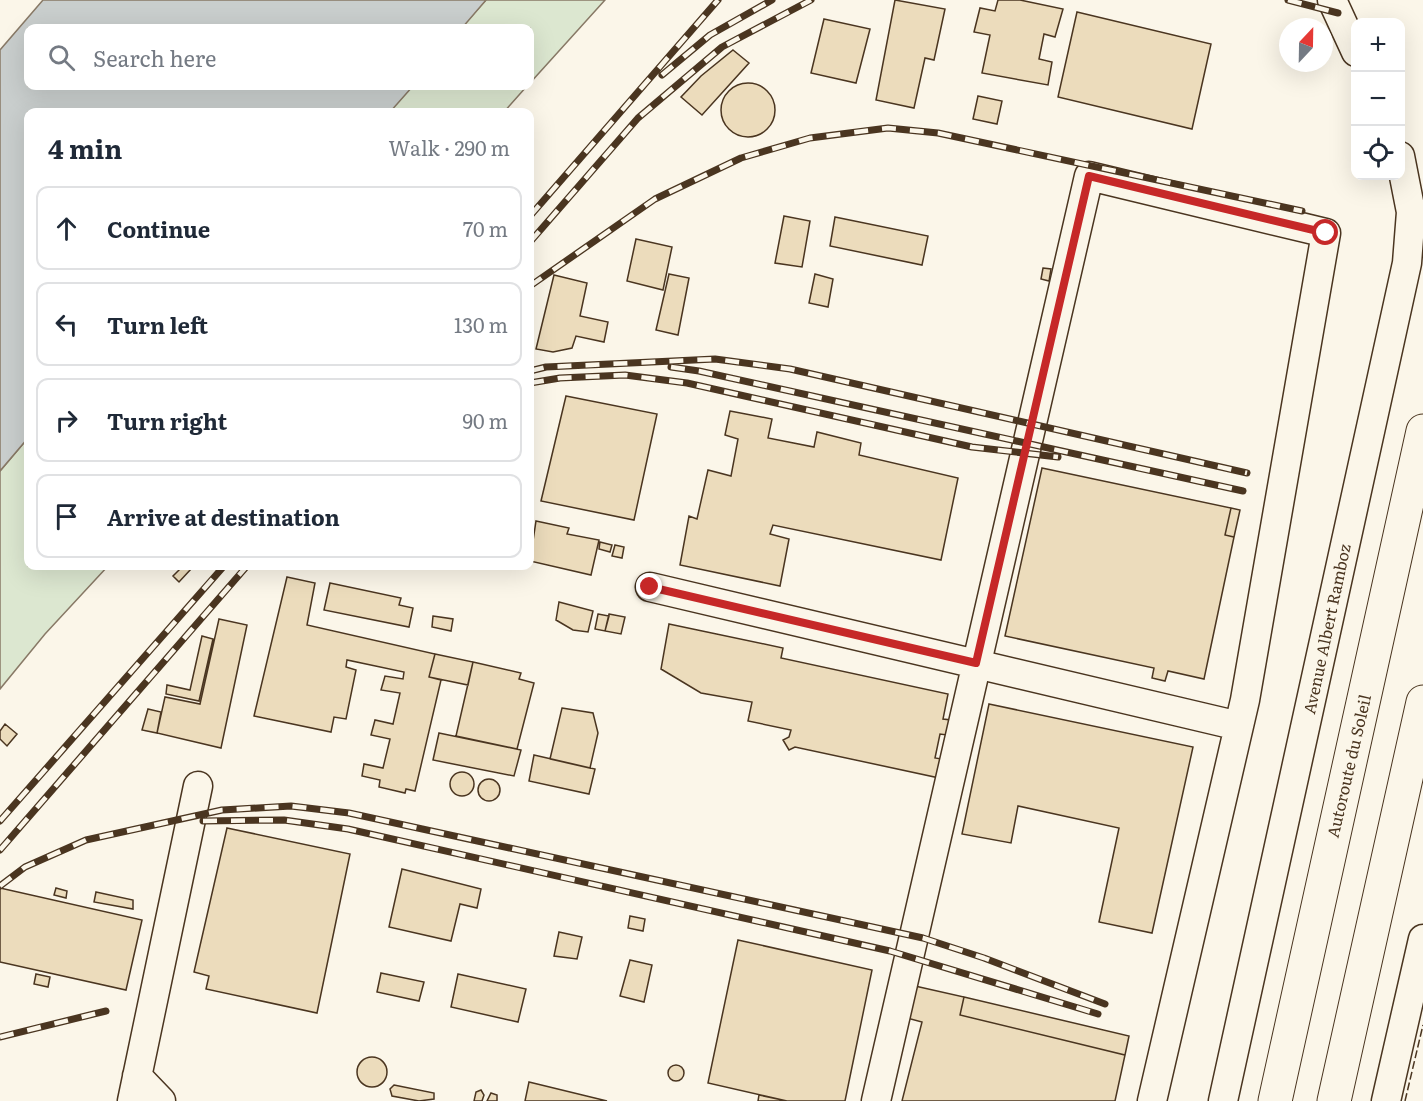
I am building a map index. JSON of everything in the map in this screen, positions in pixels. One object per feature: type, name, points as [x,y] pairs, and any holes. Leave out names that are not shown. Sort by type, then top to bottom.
[{"type":"highway","name":"Autoroute du Soleil","points":[[1275,1101],[1423,431]]},
{"type":"highway","points":[[1334,1101],[1423,702]]},
{"type":"street","points":[[1332,0],[1351,41]]},
{"type":"street","points":[[876,1101],[1089,176],[1326,233],[1239,726],[1152,1101]]},
{"type":"street","name":"Avenue Albert Ramboz","points":[[1223,1101],[1407,263],[1411,212],[1405,178]]},
{"type":"street","points":[[650,587],[1239,726]]},
{"type":"street","points":[[161,1101],[134,1088],[198,786]]},
{"type":"street","points":[[1386,1101],[1422,947]]},
{"type":"green space","points":[[486,0],[605,0],[534,79],[534,24],[465,24]]},
{"type":"green space","points":[[408,90],[523,90],[508,108],[393,108]]},
{"type":"green space","points":[[24,443],[24,570],[104,570],[45,634],[0,689],[0,471]]},
{"type":"shaded area","points":[[43,0],[486,0],[465,24],[24,24],[24,90],[409,90],[394,108],[24,108],[24,443],[0,471],[0,50]]},
{"type":"building","points":[[895,0],[945,9],[934,60],[925,58],[914,108],[876,100]]},
{"type":"building","points":[[998,0],[1020,0],[1063,9],[1055,37],[1044,34],[1039,59],[1052,62],[1048,85],[982,73],[990,35],[974,32],[980,8],[995,11]]},
{"type":"building","points":[[1077,12],[1211,44],[1192,129],[1058,97]]},
{"type":"building","points":[[824,19],[870,29],[856,83],[811,73]]},
{"type":"building","points":[[733,50],[749,63],[702,115],[681,97],[701,76]]},
{"type":"building","points":[[748,83],[758,85],[767,91],[773,100],[775,110],[773,120],[767,129],[758,135],[748,137],[738,135],[729,129],[723,120],[721,110],[723,100],[729,91],[738,85]]},
{"type":"building","points":[[978,96],[1002,101],[997,124],[973,119]]},
{"type":"building","points":[[784,216],[810,221],[802,267],[775,263]]},
{"type":"building","points":[[835,217],[928,236],[922,265],[830,246]]},
{"type":"building","points":[[636,239],[672,247],[663,290],[627,281]]},
{"type":"building","points":[[1043,268],[1051,269],[1049,281],[1041,279]]},
{"type":"building","points":[[669,274],[689,278],[678,335],[656,330]]},
{"type":"building","points":[[815,274],[833,279],[828,307],[809,303]]},
{"type":"building","points":[[554,275],[587,283],[580,316],[608,322],[604,342],[576,336],[572,348],[553,352],[536,349]]},
{"type":"building","points":[[566,396],[657,414],[634,520],[541,501]]},
{"type":"building","points":[[730,411],[772,419],[768,438],[814,447],[817,432],[861,443],[859,455],[958,478],[941,560],[773,525],[770,534],[789,539],[780,586],[680,565],[689,516],[697,519],[708,470],[731,476],[738,439],[725,435]]},
{"type":"building","points":[[1042,468],[1231,508],[1225,535],[1234,537],[1204,679],[1168,671],[1165,681],[1152,678],[1154,668],[1005,636]]},
{"type":"building","points":[[1231,508],[1240,510],[1234,537],[1225,535]]},
{"type":"building","points":[[536,521],[569,528],[567,534],[599,540],[591,575],[534,562]]},
{"type":"building","points":[[600,542],[612,545],[610,552],[599,549]]},
{"type":"building","points":[[615,545],[624,547],[622,558],[612,556]]},
{"type":"building","points":[[179,570],[190,570],[179,582],[173,576]]},
{"type":"building","points":[[287,577],[315,583],[307,625],[435,654],[429,677],[441,680],[415,791],[406,789],[405,793],[379,787],[380,780],[362,776],[364,764],[383,768],[390,739],[371,735],[375,720],[393,724],[400,693],[381,690],[385,676],[403,679],[404,672],[347,660],[346,667],[356,670],[346,719],[334,717],[331,732],[254,716]]},
{"type":"building","points":[[330,583],[401,598],[399,605],[413,608],[409,627],[324,610]]},
{"type":"building","points":[[559,602],[593,611],[588,632],[573,630],[556,620]]},
{"type":"building","points":[[598,614],[609,616],[605,631],[595,629]]},
{"type":"building","points":[[609,614],[625,617],[621,634],[605,631]]},
{"type":"building","points":[[433,616],[453,619],[451,631],[432,627]]},
{"type":"building","points":[[219,619],[247,625],[221,748],[157,733],[165,697],[200,704]]},
{"type":"building","points":[[669,624],[783,648],[781,658],[948,694],[943,719],[951,720],[947,735],[940,734],[935,758],[948,760],[944,779],[795,747],[789,750],[783,740],[789,737],[791,730],[748,721],[752,702],[701,693],[661,669]]},
{"type":"building","points":[[202,636],[213,639],[199,701],[166,694],[167,685],[190,690]]},
{"type":"building","points":[[435,654],[473,662],[468,685],[429,677]]},
{"type":"building","points":[[473,662],[521,673],[519,679],[534,683],[517,749],[456,736]]},
{"type":"building","points":[[989,704],[1193,747],[1152,933],[1099,922],[1119,828],[1018,806],[1011,843],[962,834]]},
{"type":"building","points":[[562,708],[593,713],[598,733],[590,768],[550,759]]},
{"type":"building","points":[[148,709],[161,712],[157,733],[142,730]]},
{"type":"building","points":[[5,724],[17,734],[7,746],[0,739],[0,731]]},
{"type":"building","points":[[439,733],[521,750],[514,776],[433,760]]},
{"type":"building","points":[[534,755],[595,769],[589,794],[529,781]]},
{"type":"building","points":[[462,772],[470,776],[474,784],[470,792],[462,796],[454,792],[450,784],[454,776]]},
{"type":"building","points":[[489,779],[497,782],[500,790],[497,798],[489,801],[481,798],[478,790],[481,782]]},
{"type":"building","points":[[227,828],[350,854],[317,1013],[206,989],[209,976],[194,972]]},
{"type":"building","points":[[402,869],[481,889],[477,908],[460,904],[451,941],[389,927]]},
{"type":"building","points":[[0,888],[142,920],[126,990],[0,962]]},
{"type":"building","points":[[56,888],[67,891],[66,898],[54,895]]},
{"type":"building","points":[[96,892],[133,900],[133,909],[94,902]]},
{"type":"building","points":[[630,916],[645,919],[643,931],[628,928]]},
{"type":"building","points":[[559,932],[582,937],[577,959],[554,956]]},
{"type":"building","points":[[738,940],[872,970],[845,1101],[787,1101],[708,1083]]},
{"type":"building","points":[[630,960],[652,965],[644,1002],[620,996]]},
{"type":"building","points":[[381,973],[424,982],[419,1001],[377,992]]},
{"type":"building","points":[[36,974],[50,977],[48,987],[34,984]]},
{"type":"building","points":[[458,974],[526,989],[518,1022],[451,1007]]},
{"type":"building","points":[[915,986],[964,997],[960,1015],[1125,1055],[1115,1101],[902,1101],[922,1022],[907,1018]]},
{"type":"building","points":[[964,997],[1129,1036],[1125,1055],[960,1015]]},
{"type":"building","points":[[372,1057],[383,1061],[387,1072],[383,1083],[372,1087],[361,1083],[357,1072],[361,1061]]},
{"type":"building","points":[[673,1065],[679,1065],[684,1073],[682,1079],[673,1081],[668,1076],[668,1070]]},
{"type":"building","points":[[529,1082],[607,1101],[525,1101]]},
{"type":"building","points":[[394,1085],[434,1093],[434,1099],[419,1101],[392,1096],[390,1089]]},
{"type":"building","points":[[481,1090],[484,1095],[482,1101],[474,1101],[476,1092]]},
{"type":"building","points":[[491,1093],[497,1095],[497,1101],[487,1101]]},
{"type":"building","points":[[759,1095],[787,1101],[758,1101]]},
{"type":"railway","points":[[534,211],[718,0]]},
{"type":"railway","points":[[662,75],[710,35],[772,0]]},
{"type":"railway","points":[[534,237],[638,118],[722,47],[811,0]]},
{"type":"railway","points":[[1288,0],[1338,13]]},
{"type":"railway","points":[[534,283],[655,199],[741,158],[810,138],[888,128],[938,133],[1302,211]]},
{"type":"railway","points":[[534,370],[546,367],[715,359],[790,369],[1247,473]]},
{"type":"railway","points":[[671,367],[699,371],[1243,491]]},
{"type":"railway","points":[[534,382],[560,378],[625,375],[687,383],[972,447],[1058,457]]},
{"type":"railway","points":[[0,821],[220,570]]},
{"type":"railway","points":[[0,850],[244,570]]},
{"type":"railway","points":[[0,886],[25,867],[86,840],[222,810],[291,806],[349,813],[923,938],[984,958],[1105,1004]]},
{"type":"railway","points":[[203,821],[284,820],[348,829],[890,951],[1098,1014]]},
{"type":"railway","points":[[0,1037],[106,1011]]},
{"type":"fence","points":[[1405,1101],[1423,1025]]},
{"type":"route","points":[[650,587],[976,663],[1089,176],[1326,233]]}]
